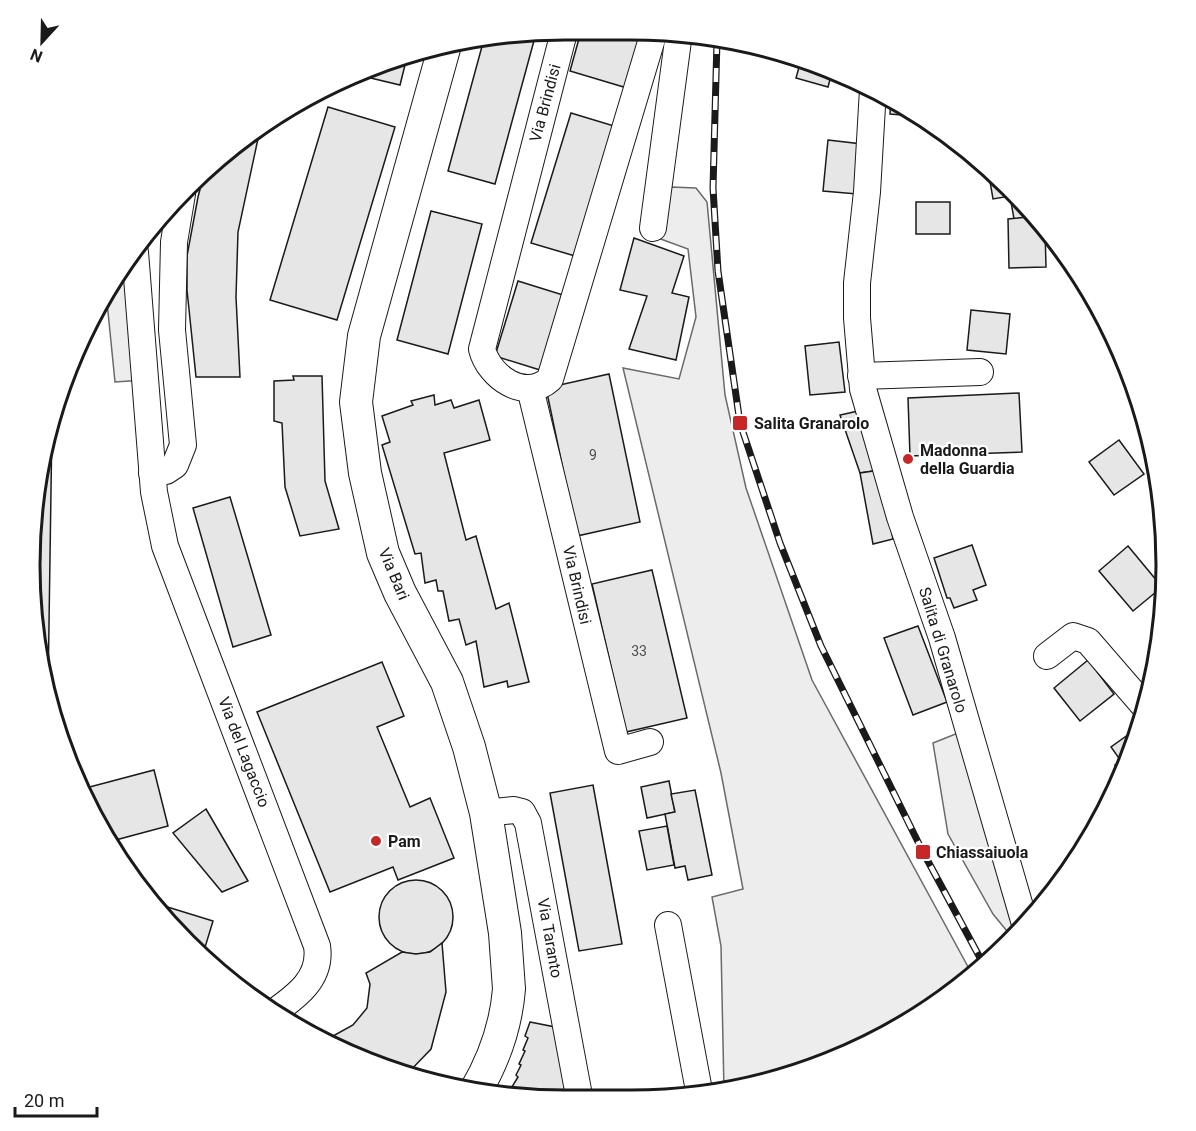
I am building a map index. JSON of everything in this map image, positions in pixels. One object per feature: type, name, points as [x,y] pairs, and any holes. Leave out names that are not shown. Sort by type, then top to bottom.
[{"type":"street","name":"Via Brindisi","points":[[562,40],[482,349],[486,362],[496,374],[518,387],[530,388],[618,751],[650,742]]},
{"type":"street","points":[[530,388],[542,387],[550,379],[651,41]]},
{"type":"street","points":[[653,228],[678,43]]},
{"type":"street","name":"Via Bari","points":[[442,55],[364,336],[356,402],[365,473],[383,553],[400,593],[447,682],[469,747],[486,813],[505,933],[509,989],[508,1009],[496,1051],[480,1083]]},
{"type":"street","name":"Salita di Granarolo","points":[[872,100],[867,192],[857,283],[861,376],[880,452],[942,638],[1022,915]]},
{"type":"street","points":[[152,472],[166,471],[175,465],[183,445],[172,330],[174,243],[179,210]]},
{"type":"street","name":"Via del Lagaccio","points":[[136,264],[152,472],[165,546],[317,946],[319,959],[307,985],[281,1006]]},
{"type":"street","points":[[861,376],[980,372]]},
{"type":"street","points":[[1047,656],[1073,636],[1088,641],[1138,699]]},
{"type":"street","name":"Via Taranto","points":[[486,813],[514,810],[522,812],[528,823],[578,1090]]},
{"type":"street","points":[[668,925],[698,1086]]},
{"type":"shaded area","points":[[671,187],[696,188],[707,202],[725,395],[746,488],[812,680],[968,967],[922,1002],[893,1020],[831,1051],[766,1073],[724,1082],[721,946],[712,897],[743,889],[721,773],[623,368],[679,379],[696,317],[688,249],[658,238]]},
{"type":"shaded area","points":[[136,264],[144,380],[115,382],[108,309]]},
{"type":"shaded area","points":[[958,733],[1016,921],[1007,931],[993,914],[948,834],[933,743]]},
{"type":"building","points":[[579,40],[641,41],[627,88],[570,71]]},
{"type":"building","points":[[534,42],[495,184],[448,171],[482,48]]},
{"type":"building","points":[[405,66],[400,85],[370,78]]},
{"type":"building","points":[[799,68],[830,80],[828,87],[796,78]]},
{"type":"building","points":[[328,107],[395,127],[337,320],[270,300]]},
{"type":"building","points":[[571,113],[614,126],[575,256],[531,243]]},
{"type":"building","points":[[828,140],[862,144],[857,194],[823,191]]},
{"type":"building","points":[[258,141],[238,232],[236,297],[240,377],[196,377],[187,290],[187,256],[200,188]]},
{"type":"building","points":[[990,183],[1005,197],[993,199]]},
{"type":"building","points":[[916,202],[950,202],[950,234],[916,234]]},
{"type":"building","points":[[1011,204],[1024,218],[1014,219]]},
{"type":"building","points":[[431,211],[482,224],[448,354],[397,340]]},
{"type":"building","points":[[1023,217],[1045,244],[1046,267],[1009,268],[1008,219]]},
{"type":"building","points":[[634,238],[684,256],[672,293],[689,297],[676,360],[629,349],[647,296],[620,290]]},
{"type":"building","points":[[518,281],[563,295],[540,370],[495,356]]},
{"type":"building","points":[[971,310],[1010,314],[1006,354],[967,350]]},
{"type":"building","points":[[839,342],[845,392],[810,395],[805,346]]},
{"type":"building","points":[[609,374],[640,522],[577,536],[546,388]]},
{"type":"building","points":[[293,376],[322,376],[325,481],[339,529],[300,536],[285,487],[282,423],[274,421],[274,381],[294,380]]},
{"type":"building","points":[[1019,393],[1022,452],[910,456],[908,398]]},
{"type":"building","points":[[434,395],[435,405],[451,400],[454,408],[479,400],[490,440],[444,453],[466,540],[476,536],[496,609],[509,603],[529,682],[508,687],[507,681],[484,687],[476,641],[466,645],[459,619],[449,621],[443,591],[438,591],[436,580],[425,583],[421,553],[415,554],[382,445],[390,442],[382,416],[413,405],[411,401]]},
{"type":"building","points":[[863,410],[880,470],[860,473],[840,415]]},
{"type":"building","points":[[1119,440],[1144,474],[1114,495],[1089,462]]},
{"type":"building","points":[[51,461],[49,654],[40,566],[45,497]]},
{"type":"building","points":[[880,470],[893,539],[873,544],[860,473]]},
{"type":"building","points":[[230,497],[271,635],[233,647],[193,508]]},
{"type":"building","points":[[972,545],[986,585],[973,590],[977,600],[954,608],[950,598],[947,598],[934,558]]},
{"type":"building","points":[[1128,546],[1155,579],[1154,593],[1133,611],[1099,571]]},
{"type":"building","points":[[652,570],[687,718],[626,732],[592,584]]},
{"type":"building","points":[[918,626],[947,702],[913,715],[884,638]]},
{"type":"building","points":[[1088,660],[1114,694],[1080,721],[1054,688]]},
{"type":"building","points":[[382,662],[404,716],[377,727],[410,807],[430,798],[454,858],[398,880],[393,867],[330,892],[257,712]]},
{"type":"building","points":[[1128,735],[1119,758],[1111,747]]},
{"type":"building","points":[[154,770],[168,826],[118,839],[90,787]]},
{"type":"building","points":[[669,781],[675,812],[647,818],[641,787]]},
{"type":"building","points":[[593,785],[622,944],[579,951],[550,793]]},
{"type":"building","points":[[695,790],[712,875],[688,880],[685,866],[675,868],[665,814],[675,812],[671,794]]},
{"type":"building","points":[[206,809],[248,881],[222,892],[173,833]]},
{"type":"building","points":[[667,826],[674,865],[647,870],[639,831]]},
{"type":"building","points":[[416,880],[430,883],[442,891],[450,903],[453,917],[450,931],[442,943],[430,951],[416,954],[402,951],[390,943],[382,931],[379,917],[382,903],[390,891],[402,883]]},
{"type":"building","points":[[167,907],[213,921],[205,947]]},
{"type":"building","points":[[442,943],[446,992],[431,1049],[413,1068],[365,1051],[333,1036],[353,1025],[367,1008],[370,984],[366,973],[402,952],[416,954],[430,952]]},
{"type":"building","points":[[530,1022],[555,1027],[565,1090],[512,1087],[518,1077],[516,1075],[525,1051],[523,1050],[528,1038],[525,1036]]},
{"type":"railway","points":[[717,48],[713,188],[718,271],[740,423],[780,543],[821,646],[923,852],[980,957]]},
{"type":"place","name":"Salita Granarolo","points":[[740,423]]},
{"type":"place","name":"Madonna della Guardia","points":[[908,459]]},
{"type":"place","name":"Pam","points":[[376,841]]},
{"type":"place","name":"Chiassaiuola","points":[[923,852]]}]
